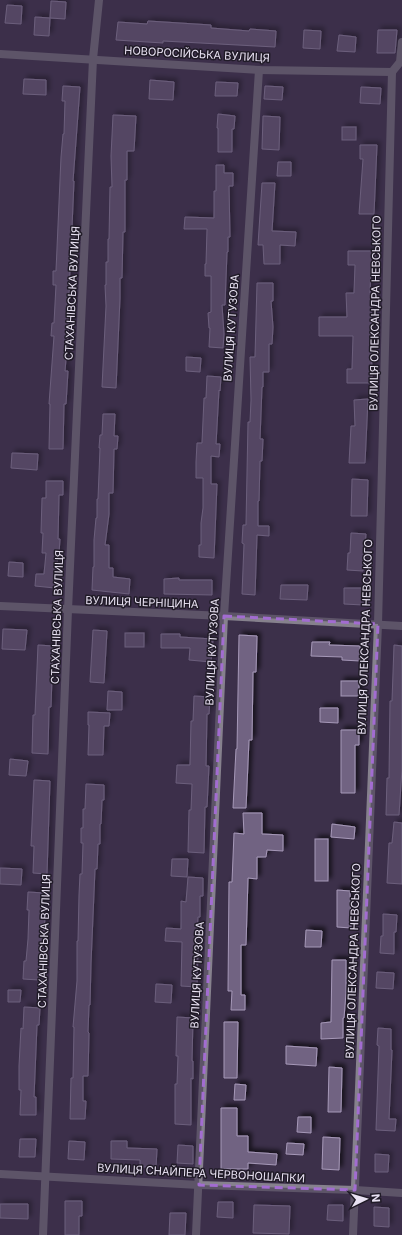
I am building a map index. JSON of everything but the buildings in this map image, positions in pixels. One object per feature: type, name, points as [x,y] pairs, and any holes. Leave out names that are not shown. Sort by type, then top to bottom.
[{"type":"street","name":"СТАХАНІВСЬКА ВУЛИЦЯ","points":[[43,1235],[68,610],[93,59],[99,0]]},
{"type":"street","points":[[392,72],[401,62],[402,42]]},
{"type":"street","name":"НОВОРОСІЙСЬКА ВУЛИЦЯ","points":[[0,54],[259,70],[392,72]]},
{"type":"street","name":"ВУЛИЦЯ КУТУЗОВА","points":[[196,1235],[224,616],[259,70]]},
{"type":"street","name":"ВУЛИЦЯ ОЛЕКСАНДРА НЕВСЬКОГО","points":[[353,1235],[378,624],[392,72]]},
{"type":"street","name":"ВУЛИЦЯ ЧЕРНІЦИНА","points":[[0,606],[402,626]]},
{"type":"street","name":"ВУЛИЦЯ СНАЙПЕРА ЧЕРВОНОШАПКИ","points":[[0,1174],[199,1185],[402,1193]]},
{"type":"highlighted area","points":[[224,616],[378,624],[355,1190],[199,1185]]}]
